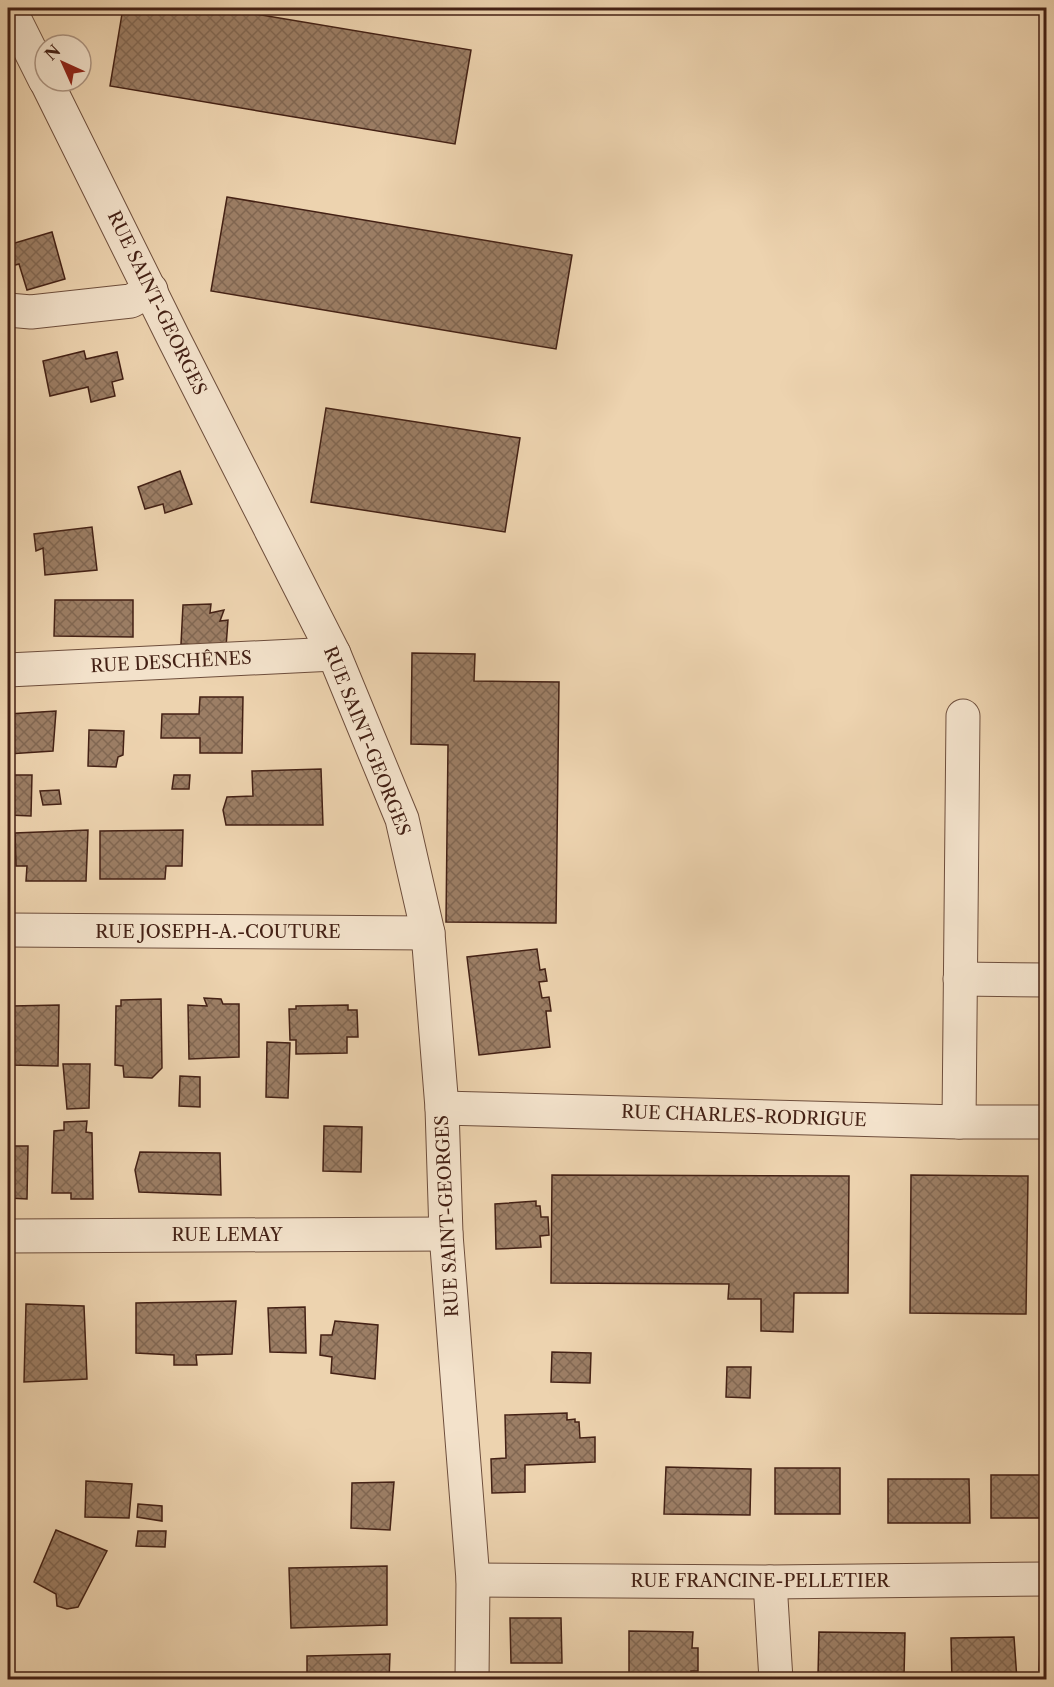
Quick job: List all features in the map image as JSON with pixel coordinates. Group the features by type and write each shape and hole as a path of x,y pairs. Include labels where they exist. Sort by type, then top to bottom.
{"street":[{"name":"RUE SAINT-GEORGES","path":"9,8 33,56"},
{"name":"RUE SAINT-GEORGES","path":"52,93 334,654 402,819 428,933 442,1108 446,1234 474,1580 472,1680"},
{"path":"8,310 32,312 131,301 151,290"},
{"name":"RUE DESCHÊNES","path":"8,670 334,654"},
{"path":"959,1122 963,716"},
{"name":"RUE JOSEPH-A.-COUTURE","path":"8,930 428,933"},
{"path":"960,979 1047,980"},
{"name":"RUE CHARLES-RODRIGUE","path":"442,1108 959,1122 1047,1122"},
{"name":"RUE LEMAY","path":"8,1236 446,1234"},
{"name":"RUE FRANCINE-PELLETIER","path":"474,1580 770,1582 1047,1579"},
{"path":"770,1582 776,1680"}],"building":[{"path":"123,8 220,8 471,50 455,144 110,86"},
{"path":"227,197 572,255 556,349 211,291"},
{"path":"52,232 65,279 27,290 19,264 8,267 8,245"},
{"path":"84,351 86,359 117,352 123,379 112,382 115,396 91,402 88,387 50,396 43,361"},
{"path":"326,408 520,438 505,532 311,502"},
{"path":"180,471 192,504 165,513 163,504 145,509 138,487"},
{"path":"92,527 97,570 45,575 43,548 36,551 34,534"},
{"path":"8,593 11,593 10,623 8,624"},
{"path":"55,600 133,600 133,637 54,636"},
{"path":"211,604 210,613 224,610 220,621 228,620 226,647 181,644 183,605"},
{"path":"412,653 475,654 474,681 559,682 556,923 446,922 448,745 411,744"},
{"path":"200,697 243,697 242,753 200,753 200,738 161,738 162,714 199,714"},
{"path":"56,711 53,751 8,754 8,714"},
{"path":"89,730 124,731 123,755 118,757 116,767 88,766"},
{"path":"321,769 323,825 226,825 223,810 227,797 253,796 252,771"},
{"path":"9,775 32,775 31,816 9,815"},
{"path":"174,775 190,775 189,789 172,789"},
{"path":"59,790 61,804 43,805 40,791"},
{"path":"88,830 86,881 26,881 27,866 16,866 15,833"},
{"path":"183,830 182,866 166,866 165,879 100,879 100,831"},
{"path":"537,949 540,970 545,969 547,981 539,982 542,998 549,997 551,1011 546,1011 550,1047 479,1055 467,957"},
{"path":"204,998 221,999 223,1004 239,1004 239,1057 189,1059 188,1005 207,1006"},
{"path":"161,999 162,1068 152,1078 124,1077 123,1066 115,1065 116,1006 121,1006 121,1000"},
{"path":"59,1005 58,1066 9,1065 12,1006"},
{"path":"348,1005 348,1010 357,1010 358,1037 347,1037 347,1053 296,1054 296,1040 290,1040 289,1009 296,1009 296,1006"},
{"path":"267,1042 290,1043 288,1098 266,1097"},
{"path":"63,1064 90,1064 89,1108 67,1109"},
{"path":"180,1076 200,1077 200,1107 179,1106"},
{"path":"87,1121 86,1132 92,1133 93,1199 71,1199 71,1193 52,1193 54,1131 64,1130 64,1122"},
{"path":"324,1126 362,1127 361,1172 323,1171"},
{"path":"8,1146 28,1146 27,1199 8,1198"},
{"path":"140,1152 220,1153 221,1195 139,1192 135,1170"},
{"path":"552,1175 849,1176 848,1293 794,1293 793,1332 761,1331 761,1299 728,1299 729,1284 551,1283"},
{"path":"911,1175 1028,1176 1026,1314 910,1313"},
{"path":"536,1201 536,1206 540,1206 541,1217 548,1217 549,1235 540,1236 541,1247 496,1249 495,1204"},
{"path":"236,1301 232,1354 196,1355 197,1365 174,1365 174,1355 136,1353 136,1303"},
{"path":"26,1304 84,1306 87,1379 24,1382"},
{"path":"305,1307 306,1353 270,1352 268,1308"},
{"path":"335,1321 378,1325 375,1379 331,1373 332,1357 320,1355 321,1335 332,1335"},
{"path":"552,1352 591,1353 590,1383 551,1382"},
{"path":"727,1367 751,1367 750,1398 726,1397"},
{"path":"567,1413 567,1420 575,1419 575,1422 579,1422 580,1438 595,1437 595,1462 525,1465 525,1492 492,1493 491,1459 506,1458 505,1415"},
{"path":"666,1467 751,1469 750,1515 664,1514"},
{"path":"775,1468 840,1468 840,1514 775,1514"},
{"path":"991,1475 1046,1475 1046,1518 991,1518"},
{"path":"888,1479 969,1479 970,1523 888,1523"},
{"path":"86,1481 132,1484 129,1518 85,1517"},
{"path":"394,1482 390,1530 351,1528 352,1483"},
{"path":"138,1504 162,1506 162,1521 137,1517"},
{"path":"56,1530 107,1551 78,1607 67,1609 57,1606 56,1594 34,1582"},
{"path":"138,1531 166,1531 165,1547 136,1546"},
{"path":"387,1566 387,1625 291,1628 289,1568"},
{"path":"510,1618 561,1618 562,1663 511,1663"},
{"path":"1041,1627 1046,1627 1046,1671 1039,1670"},
{"path":"629,1631 693,1632 692,1648 698,1648 698,1671 691,1671 691,1677 684,1677 684,1680 645,1680 646,1677 629,1676"},
{"path":"819,1632 905,1633 904,1677 818,1676"},
{"path":"1014,1637 1017,1680 952,1680 951,1638"},
{"path":"390,1654 389,1680 307,1680 307,1656"},
{"path":"8,1674 85,1678 85,1680 8,1680"}]}
